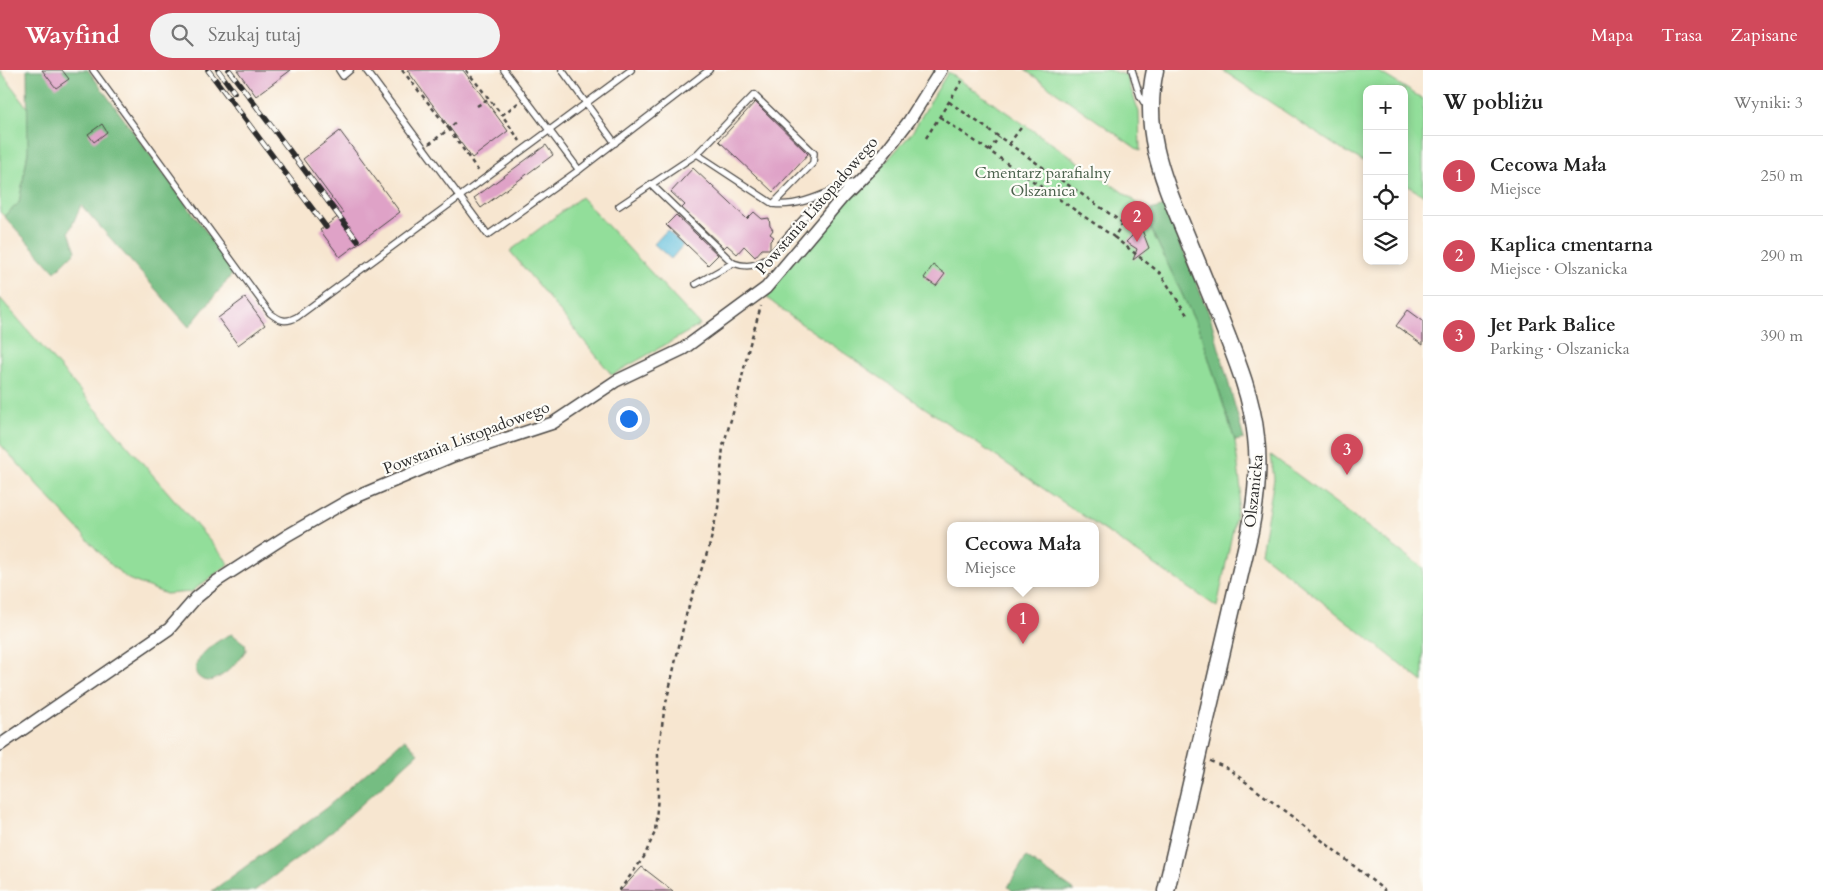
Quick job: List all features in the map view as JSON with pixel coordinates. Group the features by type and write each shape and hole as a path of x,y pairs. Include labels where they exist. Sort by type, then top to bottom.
{"street":[{"name":"Powstania Listopadowego","path":"0,745 169,629 196,598 217,581 288,535 349,500 453,456 553,423 616,381 683,349 766,288 859,180 879,160 909,120 941,70"},
{"name":"Olszanicka","path":"1155,70 1150,111 1153,144 1166,186 1242,378 1252,413 1258,450 1257,481 1251,521 1166,891"}],"lane":[{"path":"93,70 270,313 283,322 297,317 631,70"},
{"path":"338,70 343,76 350,70"},
{"path":"366,70 488,235 579,170 709,70"},
{"path":"504,70 579,170"},
{"path":"562,70 615,143"},
{"path":"1132,70 1140,96 1150,111"},
{"path":"619,206 697,154 754,95 814,153 813,163 773,204"},
{"path":"697,154 773,204 792,204 859,180"},
{"path":"651,184 733,263 742,266 761,263 769,257 826,192"},
{"path":"696,284 733,263"}],"path":[{"path":"402,70 449,130 484,180"},
{"path":"466,70 526,148"},
{"path":"926,138 962,81"},
{"path":"502,115 525,98"},
{"path":"477,106 488,99"},
{"path":"949,102 1123,223"},
{"path":"940,117 1114,237 1160,273 1187,315"},
{"path":"423,148 449,130 456,122"},
{"path":"1009,144 1023,125"},
{"path":"989,150 998,137"},
{"path":"1114,237 1137,203"},
{"path":"619,891 644,857 655,832 658,796 658,753 664,712 686,615 710,544 718,508 723,446 766,288"},
{"path":"1198,755 1227,768 1294,818 1385,891"}],"green space":[{"path":"0,70 34,117 19,204 4,216 0,212"},
{"path":"27,70 88,70 235,271 189,327 81,205 69,232 76,251 55,272 4,216 19,203 28,152"},
{"path":"1025,70 1108,70 1126,75 1139,112 1140,151"},
{"path":"1222,70 1376,70 1400,85 1363,85 1363,161 1342,150"},
{"name":"Cmentarz parafialny Olszanica","path":"948,72 1134,200 1143,212 1201,334 1235,441 1241,490 1217,607 1099,527 1099,522 1092,522 790,316 767,298 780,277 848,196 881,167 911,134"},
{"path":"1408,90 1423,99 1423,195 1408,186"},
{"path":"581,197 700,325 612,375 510,251"},
{"path":"1165,206 1210,316 1244,439 1235,441 1201,334 1143,212"},
{"path":"0,298 229,564 191,592 166,594 128,579 109,563 0,444"},
{"path":"1271,455 1423,568 1423,682 1261,553 1274,479"},
{"path":"232,634 245,644 246,650 243,655 226,673 219,677 206,681 199,678 196,673 196,666 202,654 214,644"},
{"path":"405,739 418,753 321,841 254,891 212,891 326,808"},
{"path":"1026,857 1075,891 1013,891 1008,887"}],"water":[{"path":"667,230 683,245 671,259 654,244"}],"building":[{"path":"42,70 62,70 69,79 56,88"},
{"path":"237,70 291,70 256,96"},
{"path":"407,70 463,70 508,131 472,158"},
{"path":"755,102 808,154 773,192 719,141"},
{"path":"102,124 107,132 94,142 88,134"},
{"path":"340,131 400,212 340,257 320,230 343,213 303,159"},
{"path":"546,145 553,155 481,208 474,198"},
{"path":"693,168 747,219 754,212 762,219 769,218 770,226 773,230 770,234 774,237 770,241 770,249 762,249 755,257 744,246 737,254 727,245 724,248 682,208 685,205 671,192"},
{"path":"676,215 718,255 708,265 666,225"},
{"path":"1142,230 1149,248 1133,260 1137,249 1126,242 1136,232"},
{"path":"933,265 945,274 936,286 924,278"},
{"path":"245,298 265,325 238,345 218,318"},
{"path":"1408,310 1423,321 1423,345 1396,326"},
{"path":"642,867 673,891 620,891"}],"railway":[{"path":"208,70 326,227"},
{"path":"218,70 234,92"},
{"path":"229,70 357,240"}],"place":[{"name":"Kaplica cmentarna","path":"1137,242"},
{"name":"Jet Park Balice","path":"1347,475"},
{"name":"Cecowa Mała","path":"1023,644"}]}
